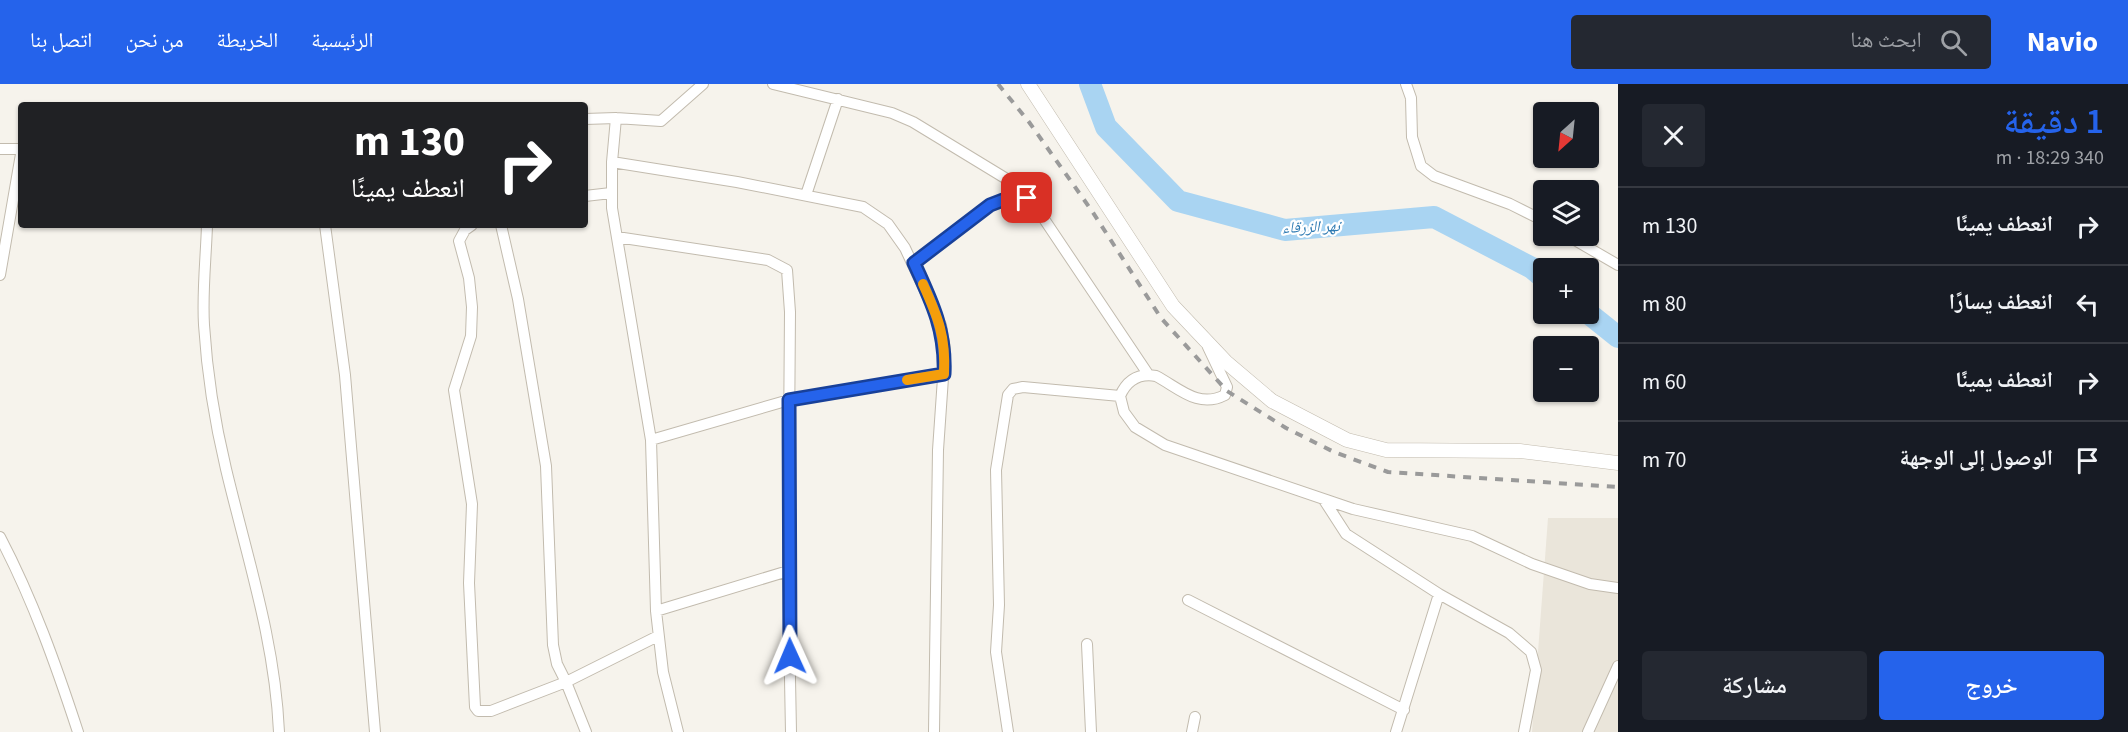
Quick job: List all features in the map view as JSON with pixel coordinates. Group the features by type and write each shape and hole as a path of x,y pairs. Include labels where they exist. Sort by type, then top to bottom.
{"street":[{"path":"588,120 616,118 661,121 703,84"},
{"path":"773,84 892,113 912,122 1005,178 1027,198 1148,374"},
{"path":"1028,84 1181,317 1205,342 1272,401 1323,428 1359,443 1401,452 1520,451 1618,463"},
{"path":"1406,84 1411,98 1412,138 1421,166 1434,176 1510,204 1533,216"},
{"path":"806,195 838,99"},
{"path":"616,118 611,193 651,440 658,636 663,672 678,732"},
{"path":"0,149 18,149"},
{"path":"612,162 863,207 881,217 914,263 941,326 945,349 938,450 934,732"},
{"path":"0,274 18,171"},
{"path":"588,196 611,193"},
{"path":"914,263 990,205 1003,200 1027,198"},
{"path":"207,228 204,324 209,369 226,470 258,585 274,684 279,732"},
{"path":"325,228 345,375 375,732"},
{"path":"468,228 459,241 471,291 472,327 454,390 472,504 469,583 475,707 478,711 491,711 566,682 658,636"},
{"path":"502,228 518,299 542,432 549,491 553,645 557,663 586,732"},
{"path":"617,237 768,260 787,270 790,312 788,571 791,732"},
{"path":"1585,246 1618,265"},
{"path":"1120,396 1132,379 1148,374 1200,400 1208,401 1225,395 1227,387 1205,342"},
{"path":"651,440 789,400 944,374"},
{"path":"1008,732 996,652 999,605 996,464 1008,395 1013,389 1023,387 1120,396"},
{"path":"1120,396 1129,420 1144,434 1165,445 1324,500 1368,513 1461,533 1532,564 1590,584 1618,588"},
{"path":"1324,500 1346,534 1439,594 1509,633 1531,652 1536,670 1524,732"},
{"path":"0,537 23,582 51,652 78,732"},
{"path":"656,611 788,571"},
{"path":"1396,732 1439,594"},
{"path":"1188,600 1404,710"},
{"path":"1087,644 1091,732"},
{"path":"1588,732 1618,666"},
{"path":"1192,732 1195,717"}],"shaded area":[{"path":"1548,518 1618,518 1618,732 1532,732"}],"waterway":[{"name":"نهر الزرقاء","path":"1090,84 1106,127 1178,201 1285,230 1434,217 1533,269"},
{"name":"نهر الزرقاء","path":"1599,322 1618,337"}],"railway":[{"path":"998,84 1029,122 1092,211 1161,318 1227,391 1286,428 1334,452 1388,472 1618,487"}],"slow traffic":[{"path":"907,380 944,374 944,338 923,284"}],"route":[{"path":"790,656 789,400 944,374 945,349 941,326 914,263 990,205 1003,200 1027,198"}]}
